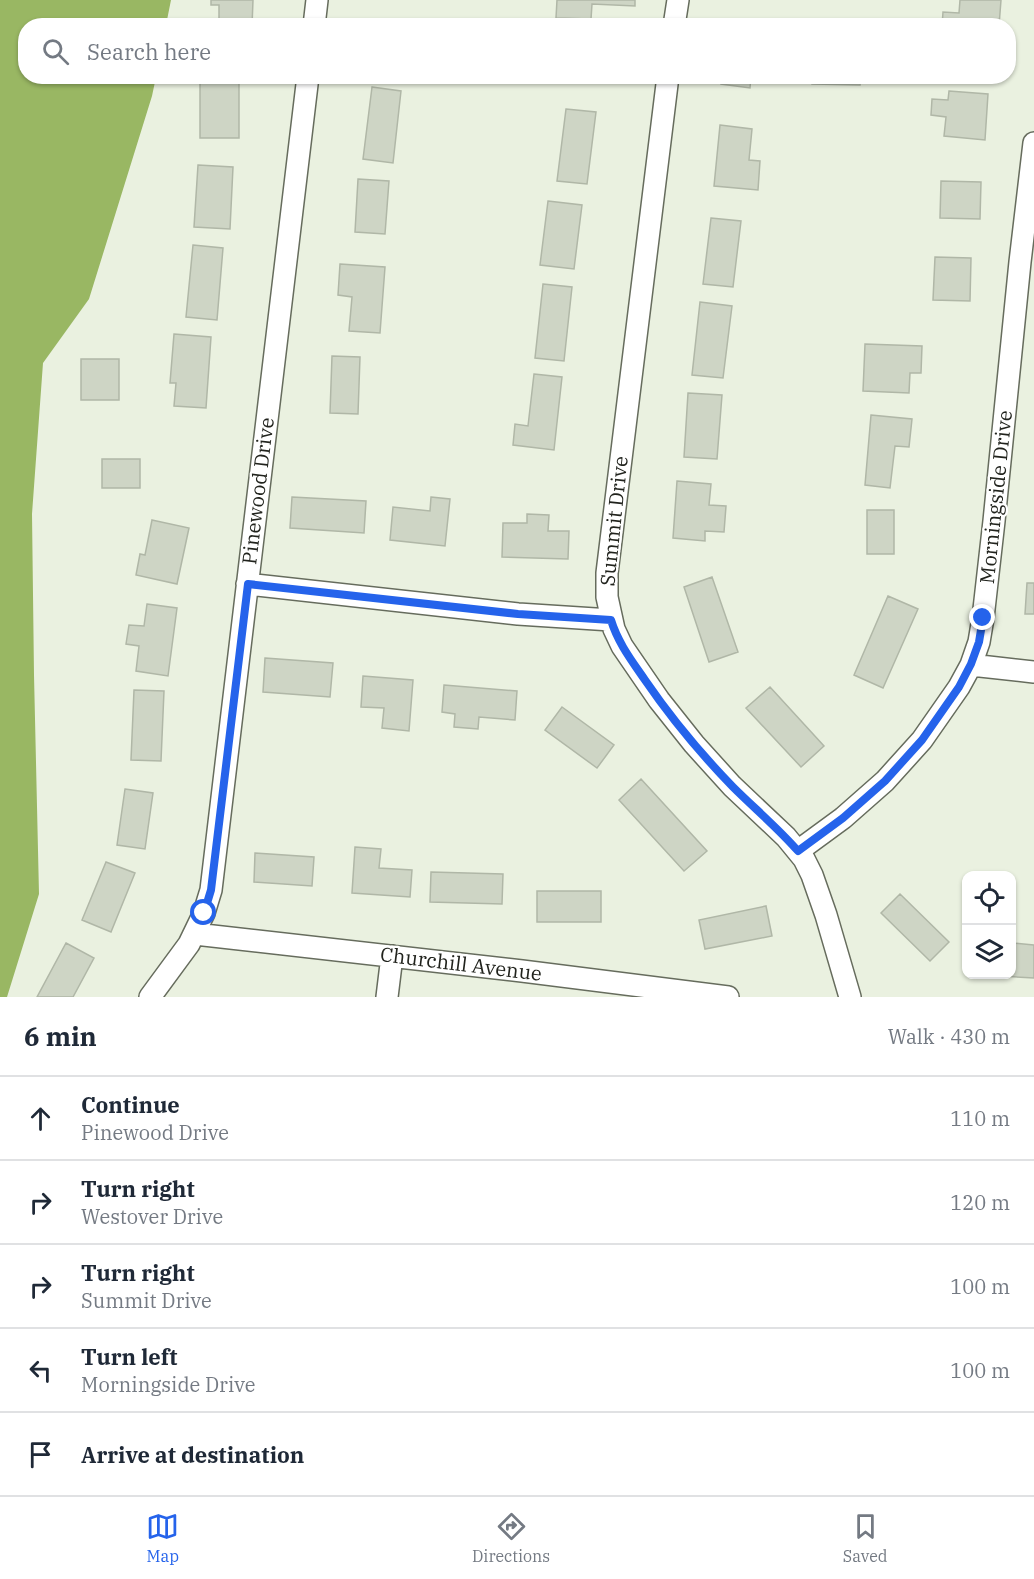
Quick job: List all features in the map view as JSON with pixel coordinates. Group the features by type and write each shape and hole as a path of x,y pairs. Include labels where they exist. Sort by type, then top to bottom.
{"street":[{"path":"315,18 317,0"},
{"path":"675,18 678,0"},
{"name":"Pinewood Drive","path":"150,997 195,934 211,890 307,84"},
{"name":"Summit Drive","path":"667,84 606,573 606,597 611,620 622,646 659,700 732,786 798,851 812,875 850,997"},
{"name":"Morningside Drive","path":"798,851 843,818 885,781 922,740 959,687 979,642 1027,263 1034,143"},
{"path":"248,584 518,614 611,620"},
{"path":"971,664 1034,672"},
{"name":"Churchill Avenue","path":"195,934 522,970 728,997"},
{"path":"387,997 392,956"}],"green space":[{"path":"0,0 171,0 167,18 18,18 18,84 155,84 89,299 43,363 32,514 39,894 7,997 0,997"}],"building":[{"path":"211,0 253,0 252,18 219,18 219,5 211,5"},
{"path":"557,0 635,0 635,6 592,4 591,18 556,18"},
{"path":"960,0 1001,0 1000,18 943,18 943,12 959,13"},
{"path":"200,84 239,84 239,138 200,138"},
{"path":"721,84 750,84 750,88"},
{"path":"812,84 860,84 860,85"},
{"path":"372,87 401,91 393,163 363,159"},
{"path":"949,91 988,94 985,140 944,136 946,117 931,115 932,99 948,100"},
{"path":"566,109 596,112 587,184 557,181"},
{"path":"720,125 752,129 749,160 760,161 758,190 714,186"},
{"path":"198,165 233,167 230,229 194,227"},
{"path":"358,179 389,181 385,234 355,232"},
{"path":"941,181 981,182 980,219 940,218"},
{"path":"548,201 582,205 574,269 540,265"},
{"path":"711,218 741,221 733,287 703,284"},
{"path":"193,245 223,248 217,320 186,317"},
{"path":"935,257 971,258 970,301 933,300"},
{"path":"340,264 385,267 380,333 349,331 352,297 338,295"},
{"path":"543,284 572,287 564,361 535,358"},
{"path":"700,302 732,306 723,378 692,375"},
{"path":"174,334 211,337 206,408 174,406 176,383 170,383"},
{"path":"865,344 922,346 921,373 910,373 909,393 863,391"},
{"path":"332,356 360,357 358,414 330,413"},
{"path":"81,359 119,359 119,400 81,400"},
{"path":"534,374 562,377 554,450 513,445 515,424 528,426"},
{"path":"688,393 722,395 717,459 684,457"},
{"path":"871,415 912,419 909,447 895,446 890,488 865,485"},
{"path":"102,459 140,459 140,488 102,488"},
{"path":"677,481 711,484 709,505 726,506 724,532 705,531 705,541 673,538"},
{"path":"292,497 366,501 364,533 290,528"},
{"path":"431,497 450,499 445,546 390,540 393,507 430,511"},
{"path":"867,510 894,510 894,554 867,554"},
{"path":"527,514 549,515 548,531 569,531 568,559 502,557 503,523 527,523"},
{"path":"152,520 189,528 177,584 136,575 140,554 145,555"},
{"path":"712,577 738,652 709,662 684,587"},
{"path":"1027,583 1034,583 1034,614 1025,614"},
{"path":"888,596 918,609 883,688 854,675"},
{"path":"147,604 177,608 168,676 136,671 139,646 126,644 129,625 144,626"},
{"path":"265,658 333,663 330,697 263,692"},
{"path":"363,676 413,680 409,731 382,728 384,708 361,707"},
{"path":"444,685 517,691 515,720 479,717 478,729 454,727 455,714 442,712"},
{"path":"770,687 824,746 801,767 746,708"},
{"path":"134,690 164,691 161,761 131,760"},
{"path":"562,707 614,745 597,768 545,730"},
{"path":"641,779 707,851 684,871 619,800"},
{"path":"125,789 153,793 145,849 117,845"},
{"path":"355,847 381,849 379,868 412,870 410,897 352,893"},
{"path":"255,853 314,857 312,886 254,882"},
{"path":"106,862 135,873 111,932 82,920"},
{"path":"431,872 503,874 502,904 430,902"},
{"path":"537,891 601,891 601,922 537,922"},
{"path":"900,894 949,942 930,961 881,913"},
{"path":"766,906 772,936 705,949 699,920"},
{"path":"66,943 94,958 73,997 37,997"},
{"path":"1016,943 1034,945 1034,978 1016,977"}],"route":[{"path":"204,913 211,890 248,584 518,614 611,620 622,646 659,700 694,744 732,786 798,851 843,818 885,781 922,740 959,687 971,664 979,642 983,618"}]}
